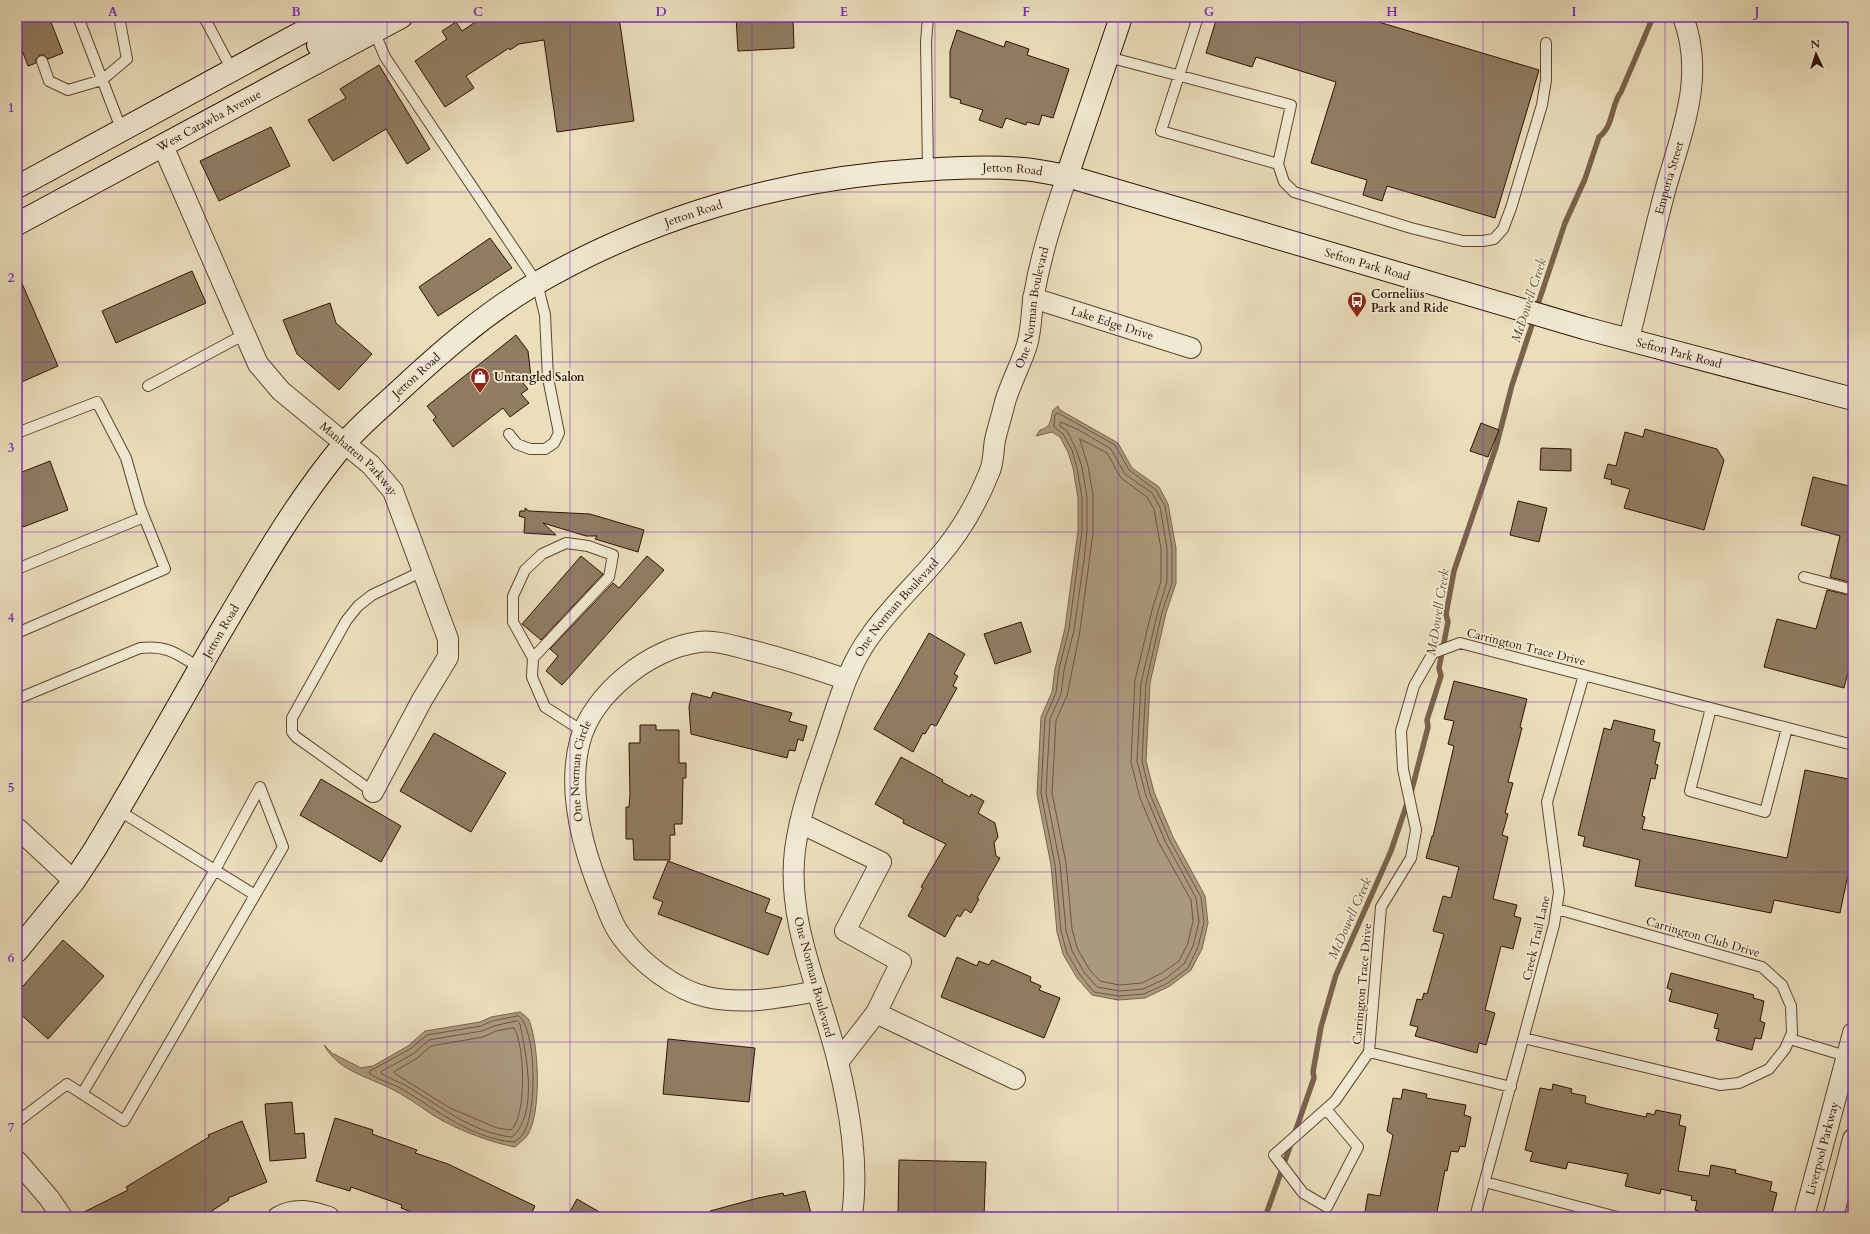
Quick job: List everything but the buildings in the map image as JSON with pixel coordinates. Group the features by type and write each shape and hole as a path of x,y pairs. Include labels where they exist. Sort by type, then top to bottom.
{"street":[{"path":"17,187 330,17"},
{"path":"370,24 401,17"},
{"name":"One Norman Boulevard","path":"852,1217 855,1167 854,1147 838,1062 817,991 796,905 793,875 804,803 845,679 859,652 873,632 946,549 977,498 990,472 995,441 1006,402 1027,345 1032,323 1033,298 1050,228 1121,17"},
{"name":"Emporia Street","path":"1629,339 1665,191 1685,123 1693,81 1693,61 1690,35 1683,17"},
{"name":"West Catawba Avenue","path":"17,224 241,103 273,71 370,24"},
{"name":"Manhatten Parkway","path":"162,146 258,364 281,391 345,442 371,465 393,491 448,639 448,657 422,700 373,792"},
{"name":"Jetton Road","path":"17,950 74,881 118,810 261,563 290,518 345,442 444,349 488,316 537,283 628,238 657,226 776,189 824,179 872,173 928,169 995,167 1026,169 1067,176"},
{"name":"Sefton Park Road","path":"1067,176 1289,243 1629,339 1852,396"},
{"name":"Lake Edge Drive","path":"1033,298 1191,348"},
{"name":"One Norman Circle","path":"817,991 747,1001 706,996 675,984 656,972 620,936 596,882 580,822 576,796 576,767 580,741 588,722 604,699 629,673 650,658 675,647 701,641 726,644 783,658 845,679"},
{"path":"800,823 881,862 845,931 901,962 876,1013 838,1062"},
{"path":"17,828 74,881"},
{"path":"876,1013 1015,1079"},
{"name":"Liverpool Parkway","path":"1804,1217 1850,1057 1853,1033"},
{"path":"1833,1217 1853,1139"},
{"path":"17,1161 62,1217"},
{"path":"278,1217 286,1213 308,1210 330,1217"}],"lane":[{"path":"78,17 122,131"},
{"path":"42,61 49,81 68,90 102,80 127,59 119,17"},
{"path":"204,17 232,70"},
{"path":"928,17 926,47 928,169"},
{"path":"1198,17 1161,131 1278,164"},
{"path":"370,24 385,57 537,283 545,315 548,378 559,433 554,444 545,449 530,450 517,444 509,434"},
{"path":"1108,57 1291,105 1278,164 1284,182 1294,192 1411,228 1463,241 1483,241 1494,239 1503,229 1511,208 1542,105 1546,80 1546,43"},
{"path":"148,386 245,334"},
{"path":"17,433 96,402 126,458 144,516 165,569 17,633"},
{"path":"17,569 144,516"},
{"path":"533,658 609,577 613,555 588,546 566,543 542,554 525,570 513,596 513,622 533,658 532,677 545,707 584,732"},
{"path":"373,792 296,737 292,732 291,724 296,711 339,635 358,606 372,595 423,571"},
{"path":"1804,577 1853,590"},
{"name":"Carrington Trace Drive","path":"1326,1109 1358,1147 1327,1207 1303,1193 1274,1156 1326,1109 1335,1101 1369,1052 1381,907 1411,858 1416,830 1403,769 1401,730 1414,686 1433,653 1460,643 1853,745"},
{"path":"17,699 140,648 157,647 175,652 200,668"},
{"name":"Creek Trail Lane","path":"1476,1217 1554,925 1559,892 1547,802 1584,675"},
{"path":"1711,708 1690,791 1765,812 1787,728"},
{"path":"17,1122 67,1084 82,1094 124,1121 283,847 260,787 215,870 82,1094"},
{"path":"118,810 255,895"},
{"name":"Carrington Club Drive","path":"1524,1038 1720,1085 1739,1083 1769,1068 1784,1049 1792,1034 1791,1006 1782,985 1762,967 1557,909"},
{"path":"1790,1039 1850,1057"},
{"path":"1369,1052 1511,1087"},
{"path":"1485,1182 1617,1217"}],"water":[{"path":"1058,406 1060,410 1118,443 1132,468 1159,487 1168,504 1176,548 1176,583 1166,613 1150,683 1146,761 1154,792 1173,837 1205,896 1208,923 1202,949 1191,970 1170,986 1145,998 1118,1000 1092,995 1077,978 1063,954 1057,932 1051,865 1037,794 1041,717 1052,692 1055,669 1065,628 1078,531 1078,498 1073,468 1068,452 1060,437 1052,432 1036,436 1040,430 1049,425 1053,410"},
{"path":"520,1012 529,1020 535,1045 537,1061 537,1096 532,1126 527,1136 515,1147 478,1137 443,1121 389,1087 357,1074 347,1068 330,1054 324,1045 332,1053 361,1068 373,1066 408,1046 425,1031 480,1022 491,1017"}],"waterway":[{"name":"McDowell Creek","path":"1536,310 1565,223 1585,179 1599,137 1604,132 1610,121 1615,103 1653,17"},
{"name":"McDowell Creek","path":"1267,1217 1267,1212 1314,1078 1313,1072 1321,1027 1336,975 1391,851 1412,789 1428,727 1427,720 1441,676 1439,668 1448,622 1446,614 1454,571 1496,447 1512,385 1534,319"}],"place":[{"name":"Cornelius Park and Ride","path":"1357,318"},
{"name":"Untangled Salon","path":"480,394"}]}
